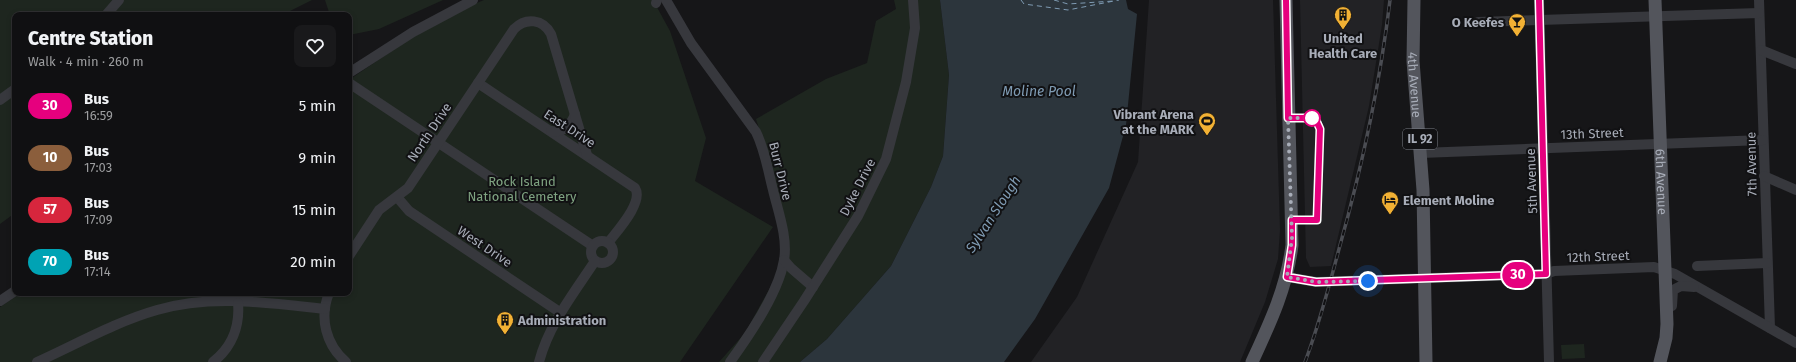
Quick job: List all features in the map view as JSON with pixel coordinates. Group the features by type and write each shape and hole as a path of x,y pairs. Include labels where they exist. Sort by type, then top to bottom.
{"main road":[{"path":"1252,362 1279,302 1287,277 1292,238 1286,0"},
{"name":"4th Avenue","path":"1414,0 1413,61 1421,153 1426,362"},
{"name":"6th Avenue","path":"1656,0 1667,324 1662,356"}],"street":[{"path":"109,12 119,0"},
{"path":"352,71 419,29 473,0"},
{"name":"Dyke Drive","path":"763,362 858,216 886,159 903,95 915,28 912,0"},
{"name":"5th Avenue","path":"1539,0 1549,362"},
{"name":"7th Avenue","path":"1759,0 1770,328"},
{"name":"Burr Drive","path":"660,1 750,122 758,137 781,224 784,260 780,276 766,307 746,340 730,362"},
{"path":"1478,22 1759,13"},
{"name":"North Drive","path":"352,251 379,210 408,188 437,142 514,29 519,24 529,21 545,26 551,34 575,114"},
{"path":"1761,50 1796,64"},
{"name":"East Drive","path":"478,83 635,188 636,201 634,206 608,243"},
{"path":"352,85 593,246"},
{"path":"0,100 12,92"},
{"path":"550,131 558,132 566,128 571,124 575,114"},
{"path":"575,114 587,155"},
{"name":"13th Street","path":"1421,153 1660,142 1763,140"},
{"path":"1764,176 1796,190"},
{"name":"West Drive","path":"397,197 409,211 562,313"},
{"path":"602,241 608,243 613,252 611,259 606,263 595,261 592,256 593,246 602,241"},
{"path":"784,260 813,287"},
{"path":"539,362 547,338 595,261"},
{"path":"1697,266 1767,263"},
{"name":"12th Street","path":"1287,277 1316,282 1546,274 1554,271 1654,267 1665,269 1796,343"},
{"path":"1662,356 1672,322 1673,290 1681,286 1700,288"},
{"path":"0,301 12,293"},
{"path":"328,296 325,309 328,335 335,350 346,362"},
{"path":"37,362 91,335 157,310 187,304 264,302 325,309"},
{"path":"213,362 224,351 236,330 238,322 238,303"}],"shaded area":[{"path":"1149,0 1273,0 1280,230 1278,259 1265,302 1240,362 1031,362 1077,297 1138,162"},
{"path":"1300,0 1384,0 1382,25 1369,106 1331,266 1310,267 1306,258"}],"green space":[{"path":"0,0 312,0 288,12 12,12 12,215 0,224"},
{"path":"325,0 443,0 379,29 352,34 352,12 329,12"},
{"name":"Rock Island National Cemetery","path":"484,0 653,0 670,31 706,138 695,181 773,227 680,362 0,362 0,307 16,296 352,296 352,78 432,26"},
{"path":"894,0 940,0 949,75 943,156 931,187 891,266 827,339 800,362 719,362 745,333 787,257 769,160 756,119 826,79 867,63 876,21 896,9"},
{"path":"1584,344 1585,358 1562,359 1561,345"}],"water":[{"name":"Moline Pool","path":"940,0 1126,0 1128,9 1137,14 1126,125 1109,188 1035,319 1004,362 800,362 827,339 891,266 931,187 943,156 949,75"}],"ferry route":[{"path":"1021,0 1024,4 1068,10 1119,0"},
{"path":"1054,0 1068,4 1114,1"}],"railway":[{"path":"1305,362 1328,292 1363,156 1376,94 1390,0"}],"bus line":[{"name":"30","path":"1286,0 1288,118 1315,118 1320,129 1317,220 1292,220 1292,245 1287,277 1316,282 1546,274 1539,0"}],"place":[{"name":"United Health Care","path":"1343,30"},
{"name":"O Keefes","path":"1517,37"},
{"name":"Vibrant Arena at the MARK","path":"1207,136"},
{"name":"Element Moline","path":"1390,215"},
{"name":"Administration","path":"505,335"}],"route":[{"path":"1312,118 1288,118 1292,245 1287,277 1316,282 1368,281"}],"water label":[{"name":"Sylvan Slough","path":"993,214"}]}
